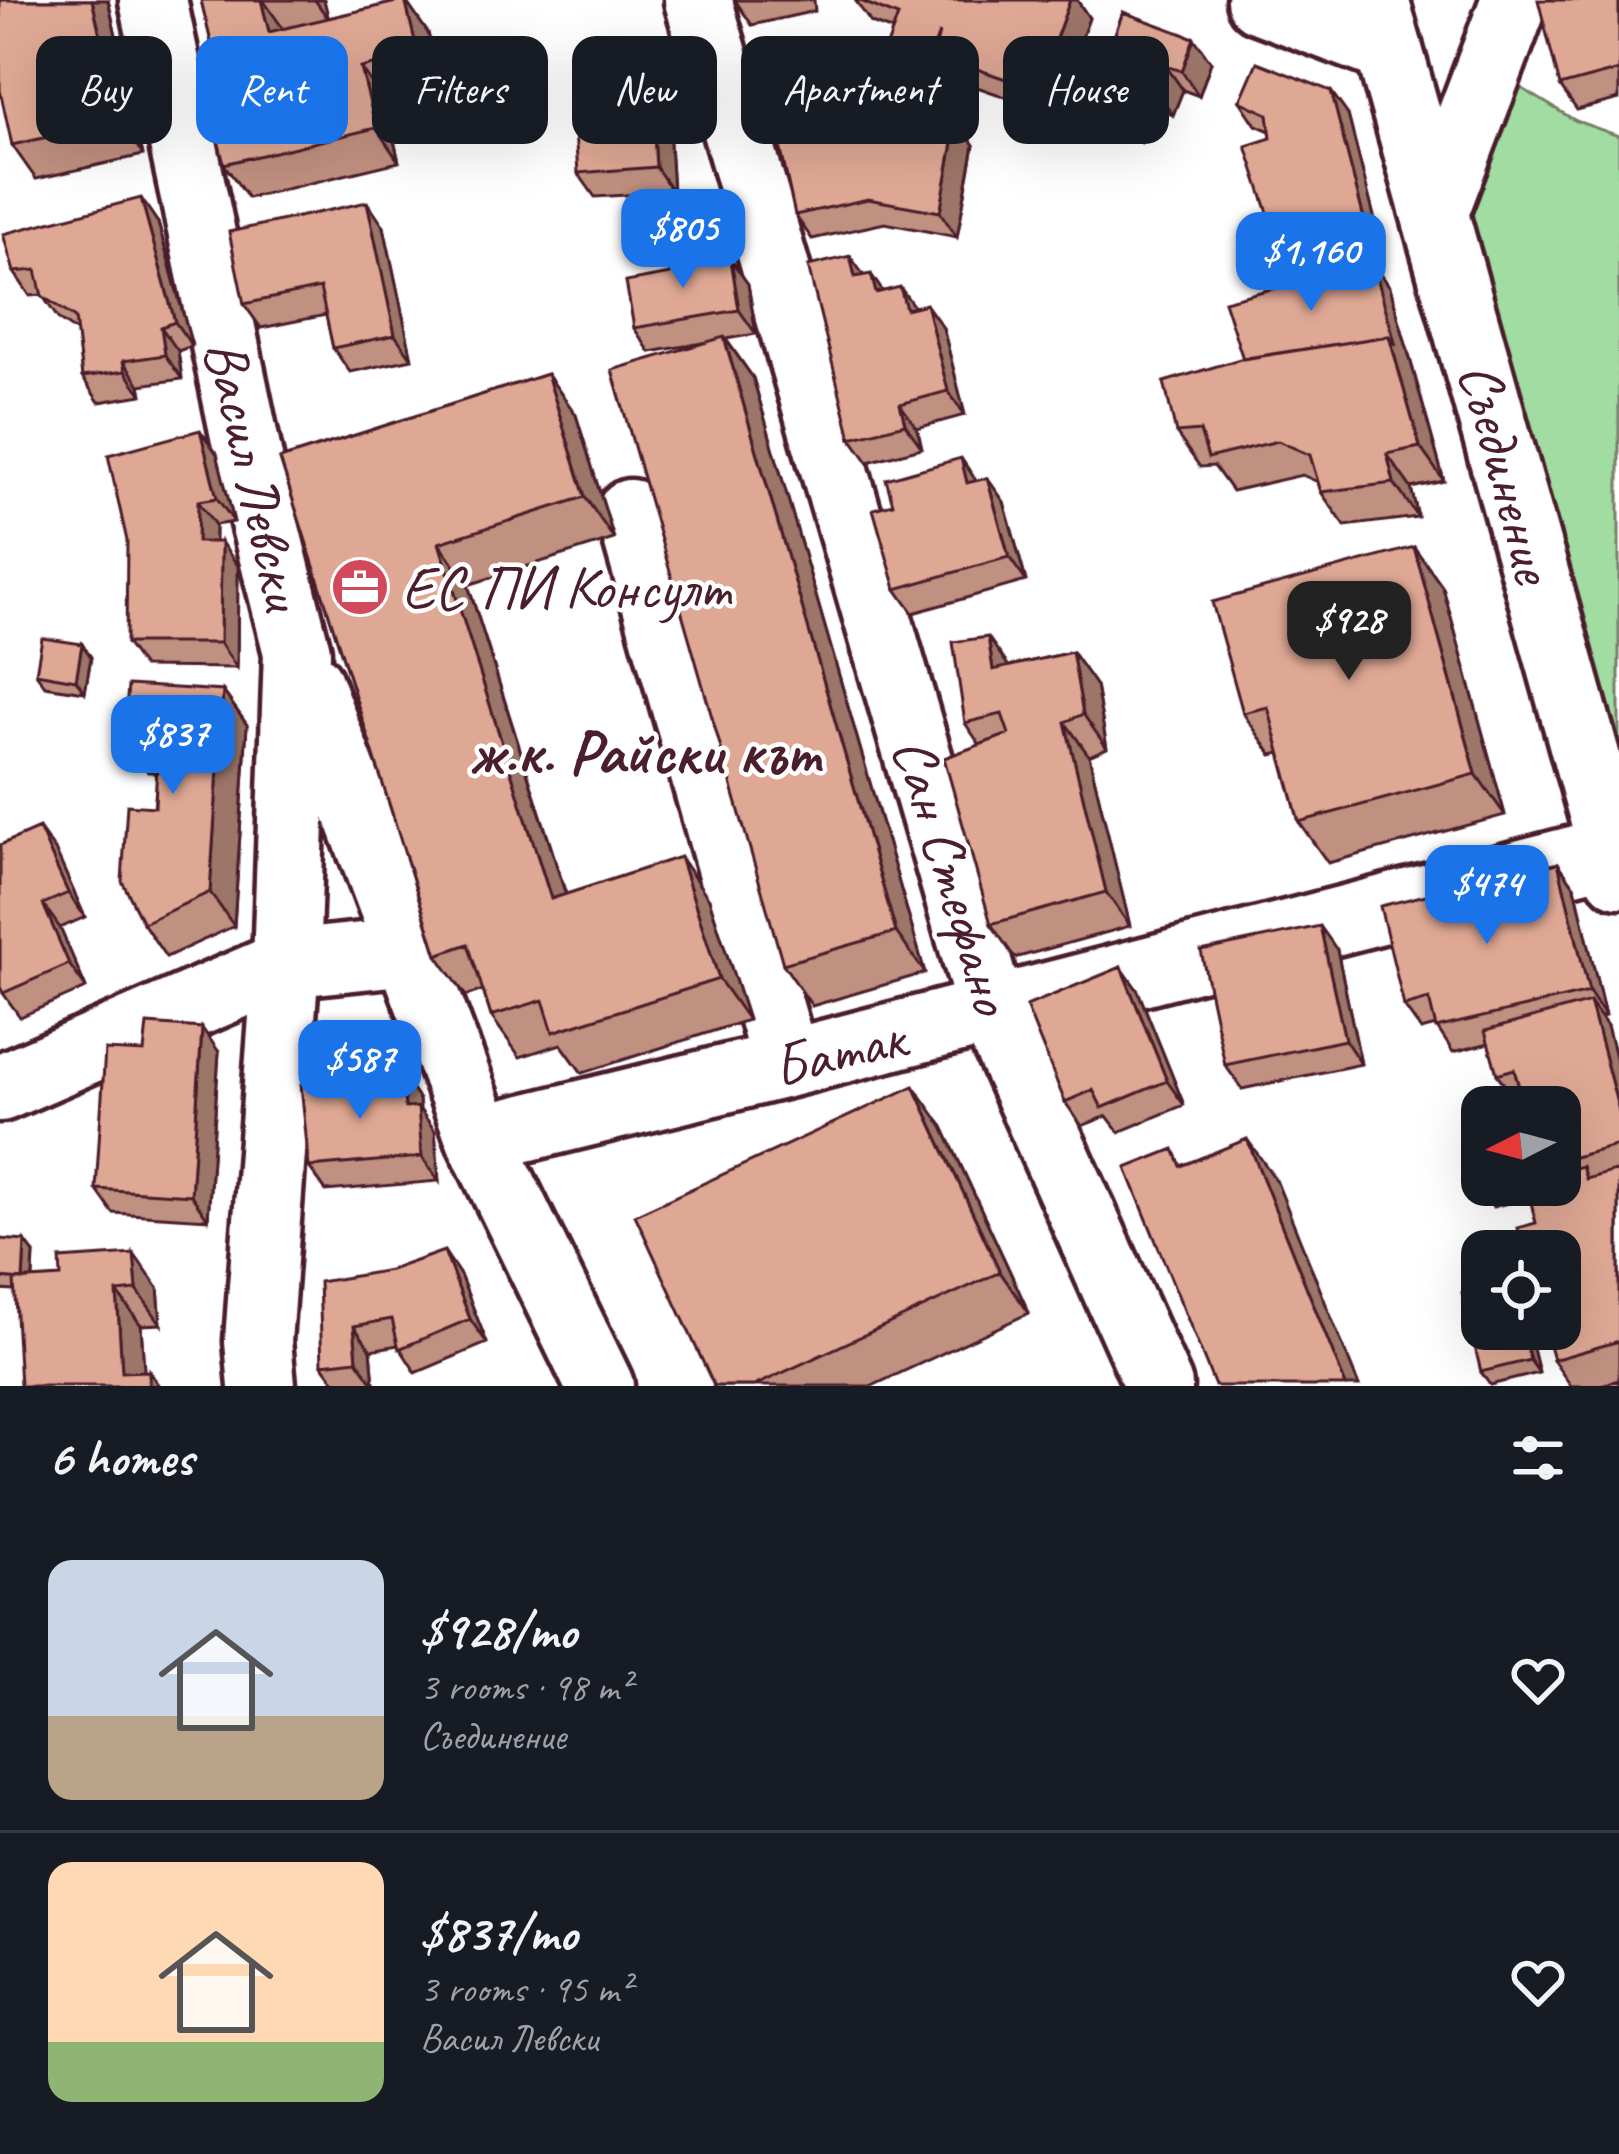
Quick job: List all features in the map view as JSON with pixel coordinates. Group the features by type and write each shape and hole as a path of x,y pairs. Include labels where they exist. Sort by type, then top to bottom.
{"street":[{"name":"Васил Левски","path":"153,0 253,478 297,652 286,964 259,1341 262,1386"},
{"name":"Сан Стефано","path":"698,0 992,1012 1159,1386"},
{"path":"1260,0 1382,24"},
{"path":"1436,209 1515,0"},
{"name":"Съединение","path":"1382,24 1613,831"},
{"path":"630,513 787,1064"},
{"path":"297,652 480,1139 600,1386"},
{"name":"Батак","path":"480,1139 992,1012 1613,831"},
{"path":"0,1088 286,964 410,951"}],"green space":[{"path":"1490,69 1576,121 1619,136 1619,787 1436,209"}],"building":[{"path":"0,0 92,0 100,36 36,36 36,140 12,145 0,90"},
{"path":"201,0 261,0 269,32 405,0 414,36 372,36 372,65 361,68 372,129 348,135 348,36 210,36"},
{"path":"858,0 1070,0 1057,36 1003,36 1003,78 979,70 979,36 891,36 898,16"},
{"path":"1538,0 1619,0 1619,70 1560,86"},
{"path":"1123,12 1194,38 1182,71 1169,67 1169,36 1114,36"},
{"path":"1257,62 1331,91 1364,219 1327,228 1291,260 1268,213 1246,146 1271,138 1268,114 1240,101"},
{"path":"219,144 308,144 224,164"},
{"path":"576,144 655,144 656,167 578,173"},
{"path":"780,144 953,144 940,212 868,199 795,215"},
{"path":"141,198 175,322 161,327 165,355 123,361 125,371 82,377 75,318 42,296 36,270 14,272 3,234"},
{"path":"367,202 395,335 333,348 320,288 244,304 229,232"},
{"path":"697,246 700,265 731,260 739,310 634,328 626,282 670,274 666,252"},
{"path":"850,256 855,277 871,274 876,293 900,287 906,309 926,304 948,391 900,404 905,424 851,438 808,266"},
{"path":"1373,263 1396,346 1389,336 1243,359 1224,301"},
{"path":"1389,336 1420,447 1387,454 1394,483 1321,492 1310,455 1278,441 1208,458 1200,431 1176,433 1164,382 1240,359"},
{"path":"724,337 896,932 783,964 612,370"},
{"path":"547,374 585,497 439,543 551,899 680,857 719,979 553,1032 543,1000 491,1016 468,944 437,955 280,459"},
{"path":"200,430 217,498 198,501 197,542 221,542 220,643 126,643 127,541 108,455"},
{"path":"961,458 967,483 987,478 1009,557 896,589 873,509 893,504 886,479"},
{"path":"1414,547 1476,774 1299,822 1268,707 1243,713 1212,602"},
{"path":"988,637 993,670 1072,652 1083,714 1065,722 1106,892 991,924 944,758 1009,734 1002,714 965,723 953,642"},
{"path":"42,638 82,644 76,680 36,673"},
{"path":"128,685 223,691 210,892 143,923 122,881 127,805 155,807 157,762 146,761 147,740 124,738"},
{"path":"39,828 68,893 43,904 69,964 3,993 0,845"},
{"path":"1558,863 1589,992 1436,1028 1429,999 1404,1006 1380,906"},
{"path":"1320,926 1345,1040 1225,1065 1201,951"},
{"path":"1121,967 1167,1081 1102,1108 1093,1090 1065,1102 1026,1006"},
{"path":"1590,1002 1619,1111 1619,1145 1581,1155 1581,1086 1519,1086 1514,1069 1497,1074 1485,1031"},
{"path":"147,1024 202,1028 191,1195 96,1189 105,1050 144,1052"},
{"path":"402,1075 405,1108 418,1107 422,1157 309,1167 301,1084"},
{"path":"914,1086 1000,1272 754,1386 714,1386 635,1215"},
{"path":"1247,1139 1346,1386 1215,1386 1126,1168 1174,1149 1181,1166"},
{"path":"1581,1166 1586,1179 1619,1170 1619,1341 1553,1360 1550,1350 1581,1350 1581,1230 1517,1228 1536,1223 1532,1206 1581,1206"},
{"path":"0,1239 25,1241 23,1280 0,1278"},
{"path":"444,1251 470,1319 399,1349 392,1319 354,1326 357,1360 322,1364 319,1282 390,1270"},
{"path":"134,1254 137,1290 117,1292 122,1372 149,1371 149,1386 20,1386 14,1280 61,1277 60,1259"},
{"path":"1476,1350 1527,1350 1530,1360 1481,1372"}],"place":[{"name":"ЕС ПИ Консулт","path":"360,587"}],"district":[{"name":"ж.к. Райски кът","path":"644,751"}]}
